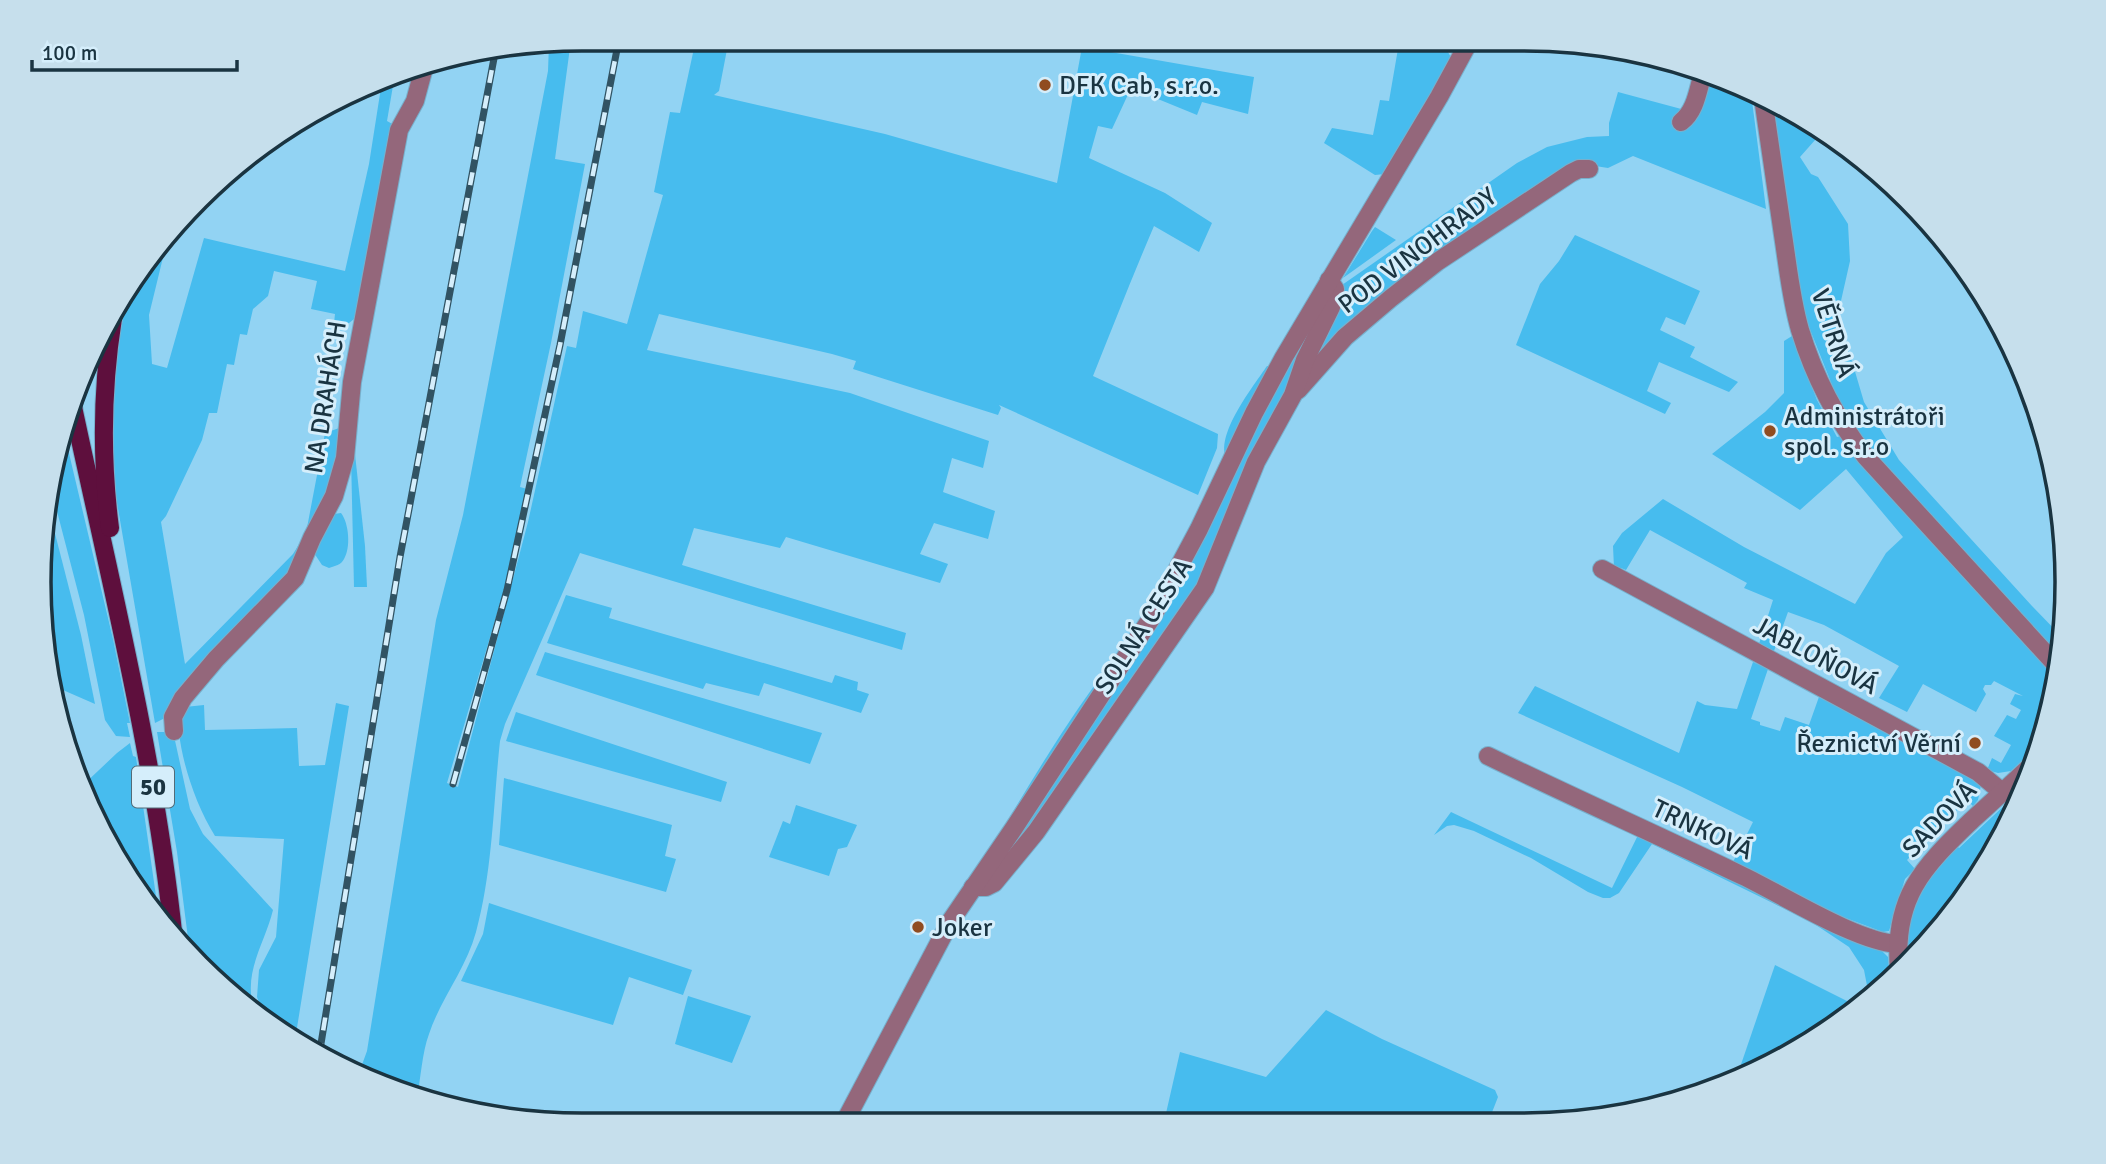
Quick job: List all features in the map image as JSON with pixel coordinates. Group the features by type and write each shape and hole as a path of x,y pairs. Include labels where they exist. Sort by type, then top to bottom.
{"main road":[{"path":"109,341 104,462 124,635"},
{"name":"50","path":"76,422 124,635 156,808 171,917"}],"street":[{"name":"SOLNÁ CESTA","path":"849,1113 931,953 1152,617 1199,529 1254,413 1464,51"},
{"name":"NA DRAHÁCH","path":"174,731 173,717 183,698 295,578 334,496 345,458 352,382 397,140 403,120 415,101 422,76"},
{"path":"1681,122 1688,117 1701,81"},
{"name":"VĚTRNÁ","path":"1765,109 1800,330 1833,408 1866,457 2050,658"},
{"name":"POD VINOHRADY","path":"1293,395 1345,337 1437,262 1571,173 1588,169"},
{"name":"SOLNÁ CESTA","path":"973,887 986,887 994,883 1036,832 1205,587 1256,462 1293,395 1305,360 1335,297 1335,289 1329,281"},
{"name":"JABLOŇOVÁ","path":"1602,569 1978,772 2002,792"},
{"name":"TRNKOVÁ","path":"1488,756 1742,875 1849,929 1881,943 1898,944"},
{"name":"SADOVÁ","path":"1899,959 1898,944 1907,899 1922,872 2018,778"}],"shaded area":[{"path":"569,51 555,159 585,164 520,487 527,489 504,590 447,783 458,787 528,522 567,346 576,348 583,311 627,324 663,195 654,192 670,112 680,113 693,51 727,51 719,91 714,95 885,134 1057,183 1081,51 1105,51 1254,77 1248,114 1202,102 1197,115 1131,88 1112,129 1098,126 1089,158 1165,193 1212,223 1199,252 1154,226 1093,376 1218,434 1217,448 1198,495 999,405 1001,408 998,415 853,369 856,361 659,314 647,350 850,393 989,441 983,468 952,458 943,492 995,511 988,539 934,523 920,554 948,564 940,583 786,537 780,548 694,528 682,565 906,633 902,650 580,553 505,724 500,741 482,908 472,946 429,1034 418,1087 362,1065 367,1051 436,620 463,515 548,71 549,52"},
{"path":"1398,51 1447,51 1451,59 1385,174 1375,175 1324,143 1332,128 1373,135 1380,100 1389,101"},
{"path":"1703,82 1752,103 1766,209 1633,156 1608,168 1583,164 1442,259 1301,380 1342,285 1517,163 1547,147 1587,137 1609,136 1609,123 1618,92 1685,110"},
{"path":"393,86 387,121 396,126 358,316 349,323 334,323 335,314 311,309 317,281 274,271 268,296 253,309 247,335 240,334 234,365 227,364 217,413 209,413 202,440 161,522 185,664 293,554 306,533 325,433 345,426 342,454 300,561 173,708 155,723 116,497 112,434 114,367 124,313 163,256 149,315 152,364 167,368 204,238 345,271 369,164 381,90"},
{"path":"1773,113 1816,138 1800,157 1811,174 1818,177 1848,224 1850,261 1838,314 1864,402 1899,460 2053,628 2051,649 1877,459 1850,421 1834,390 1799,294"},
{"path":"1375,227 1396,240 1343,278 1372,231"},
{"path":"1575,235 1700,291 1685,325 1666,317 1660,330 1695,347 1690,357 1738,382 1729,392 1659,362 1647,391 1671,403 1665,414 1516,345 1540,284"},
{"path":"1314,324 1208,576 1031,834 988,881 1110,698 1183,580 1268,405"},
{"path":"1792,336 1817,400 1837,437 1841,436 1917,526 2048,667 2027,753 2011,771 1998,773 1987,770 1992,758 2001,763 2011,745 1994,736 2007,715 2016,719 2021,710 2010,704 2015,694 2023,696 1994,681 1991,685 1985,685 1983,689 1986,694 1976,712 1923,684 1907,712 1879,698 1899,666 1824,625 1788,612 1774,651 1759,644 1773,600 1744,588 1747,583 1650,530 1626,570 1621,568 1619,572 1614,568 1613,546 1622,533 1663,499 1744,547 1855,604 1886,553 1903,537 1846,469 1800,510 1712,454 1765,412 1784,393 1784,341"},
{"path":"1267,366 1272,366 1226,457 1224,447 1231,423"},
{"path":"354,445 367,587 354,587 351,457"},
{"path":"68,449 113,639 130,723 127,723 130,737 116,736 105,720 84,615 56,507"},
{"path":"341,513 347,529 348,549 341,563 329,568 322,565 314,553 334,514"},
{"path":"54,528 81,635 95,704 62,690 61,686 52,617"},
{"path":"566,595 612,608 609,618 832,683 835,675 858,682 857,690 869,694 861,713 764,683 759,696 706,683 703,689 547,643"},
{"path":"545,652 822,733 810,764 536,675"},
{"path":"1119,653 998,837 1071,720"},
{"path":"1753,662 1768,669 1751,719 1760,722 1760,725 1780,731 1785,717 1809,725 1820,694 1978,780 1981,785 1978,800 1973,806 1967,800 1907,860 1915,869 1905,879 1889,931 1883,932 1835,914 1733,862 1753,822 1518,713 1535,686 1679,753 1697,701 1705,705 1737,709"},
{"path":"336,703 349,706 297,1030 259,1003 257,997 259,970 276,937 284,839 215,836 202,812 184,759 179,727 185,707 204,705 205,730 297,728 299,766 325,765"},
{"path":"516,712 727,782 721,802 506,741"},
{"path":"157,732 167,732 174,736 190,809 203,834 273,910 253,969 252,997 206,958 188,938"},
{"path":"130,743 133,756 136,757 156,899 122,848 89,780"},
{"path":"504,778 672,825 665,856 676,859 666,892 499,845"},
{"path":"2006,803 1966,877 1908,949 1909,927 1919,898 1935,872 1957,846 1959,848"},
{"path":"796,805 857,825 847,847 838,849 829,876 769,857 783,821 790,824"},
{"path":"1451,812 1612,888 1640,831 1880,949 1888,957 1889,968 1867,987 1864,970 1849,947 1810,921 1652,844 1619,893 1603,898 1531,858 1474,831 1454,825 1447,826 1434,835"},
{"path":"489,903 692,970 683,995 629,977 613,1025 461,981 483,934"},
{"path":"1775,965 1849,1002 1790,1042 1740,1067"},
{"path":"688,996 751,1016 732,1063 675,1044"},
{"path":"1326,1010 1382,1039 1495,1090 1498,1097 1492,1113 1166,1113 1180,1052 1266,1077"}],"railway":[{"path":"453,784 507,590 560,345 617,51"},
{"path":"321,1045 400,557 494,58"}],"place":[{"name":"DFK Cab, s.r.o.","path":"1045,85"},
{"name":"Administrátoři spol. s.r.o","path":"1770,431"},
{"name":"Řeznictví Věrní","path":"1975,743"},
{"name":"Joker","path":"918,927"}]}
